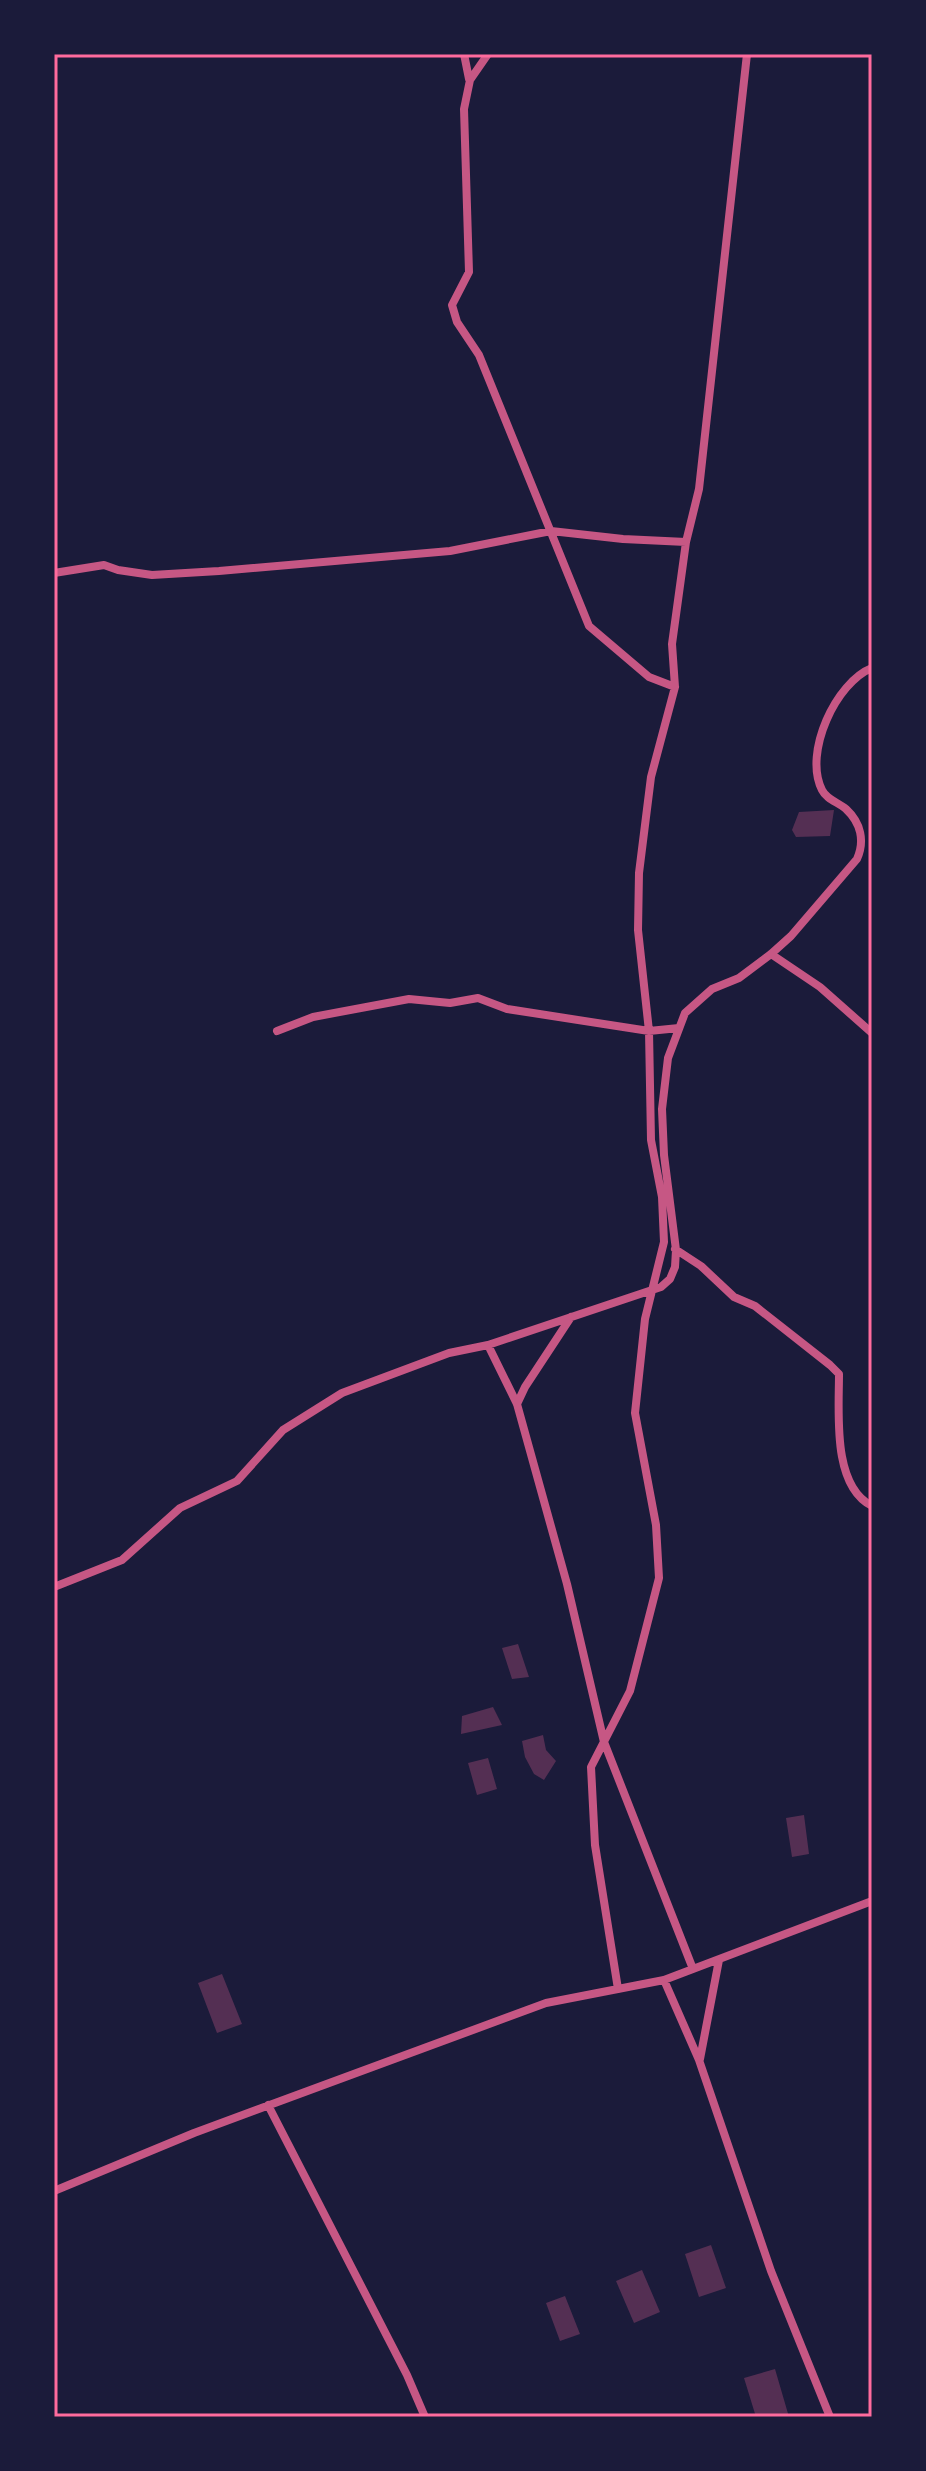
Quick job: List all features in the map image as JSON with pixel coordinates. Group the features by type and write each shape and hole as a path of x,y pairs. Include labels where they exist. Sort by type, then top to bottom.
{"street":[{"path":"464,54 470,80"},
{"path":"488,54 470,80 464,109 469,272 452,305 457,322 479,355 589,626 649,677 675,687"},
{"path":"618,1989 595,1845 591,1767 630,1691 659,1578 656,1525 635,1413 645,1319 664,1242 662,1197 651,1140 649,1031 638,930 639,873 651,777 675,687 672,644 686,542 699,489 747,54"},
{"path":"54,573 104,565 152,575 262,567 450,551 551,531 686,542"},
{"path":"54,1587 122,1560 180,1508 237,1481 283,1430 342,1393 449,1353 488,1345 661,1287 670,1279 675,1267 676,1250 664,1155 662,1109 668,1058 685,1013 712,989 739,978 771,954 791,936 857,859 862,847 861,832 846,809 822,790 816,760 821,733 835,705 858,674 872,668"},
{"path":"861,832 872,837"},
{"path":"771,954 820,987 872,1033"},
{"path":"277,1031 313,1017 409,999 450,1003 478,998 507,1009 649,1031 679,1028"},
{"path":"664,1242 701,1266 734,1297 755,1306 839,1374 838,1433 850,1488 872,1506"},
{"path":"517,1404 571,1317"},
{"path":"488,1345 517,1404 567,1584 604,1742 693,1969"},
{"path":"54,2191 194,2133 546,2003 664,1980 872,1901"},
{"path":"699,2060 719,1960"},
{"path":"664,1980 699,2060 771,2271 830,2417"},
{"path":"268,2105 407,2375 425,2417"}],"building":[{"path":"834,810 830,836 796,837 792,830 799,812"},
{"path":"518,1644 529,1677 512,1679 502,1648"},
{"path":"493,1707 502,1725 461,1734 462,1716"},
{"path":"543,1735 546,1750 556,1761 544,1780 534,1774 525,1757 522,1741"},
{"path":"488,1758 497,1789 477,1795 468,1763"},
{"path":"804,1815 809,1854 792,1857 786,1818"},
{"path":"222,1974 242,2024 217,2033 198,1983"},
{"path":"711,2245 726,2288 699,2297 685,2254"},
{"path":"642,2270 660,2312 634,2323 616,2281"},
{"path":"565,2296 580,2334 560,2341 546,2303"},
{"path":"775,2369 789,2417 756,2417 744,2378"}]}
